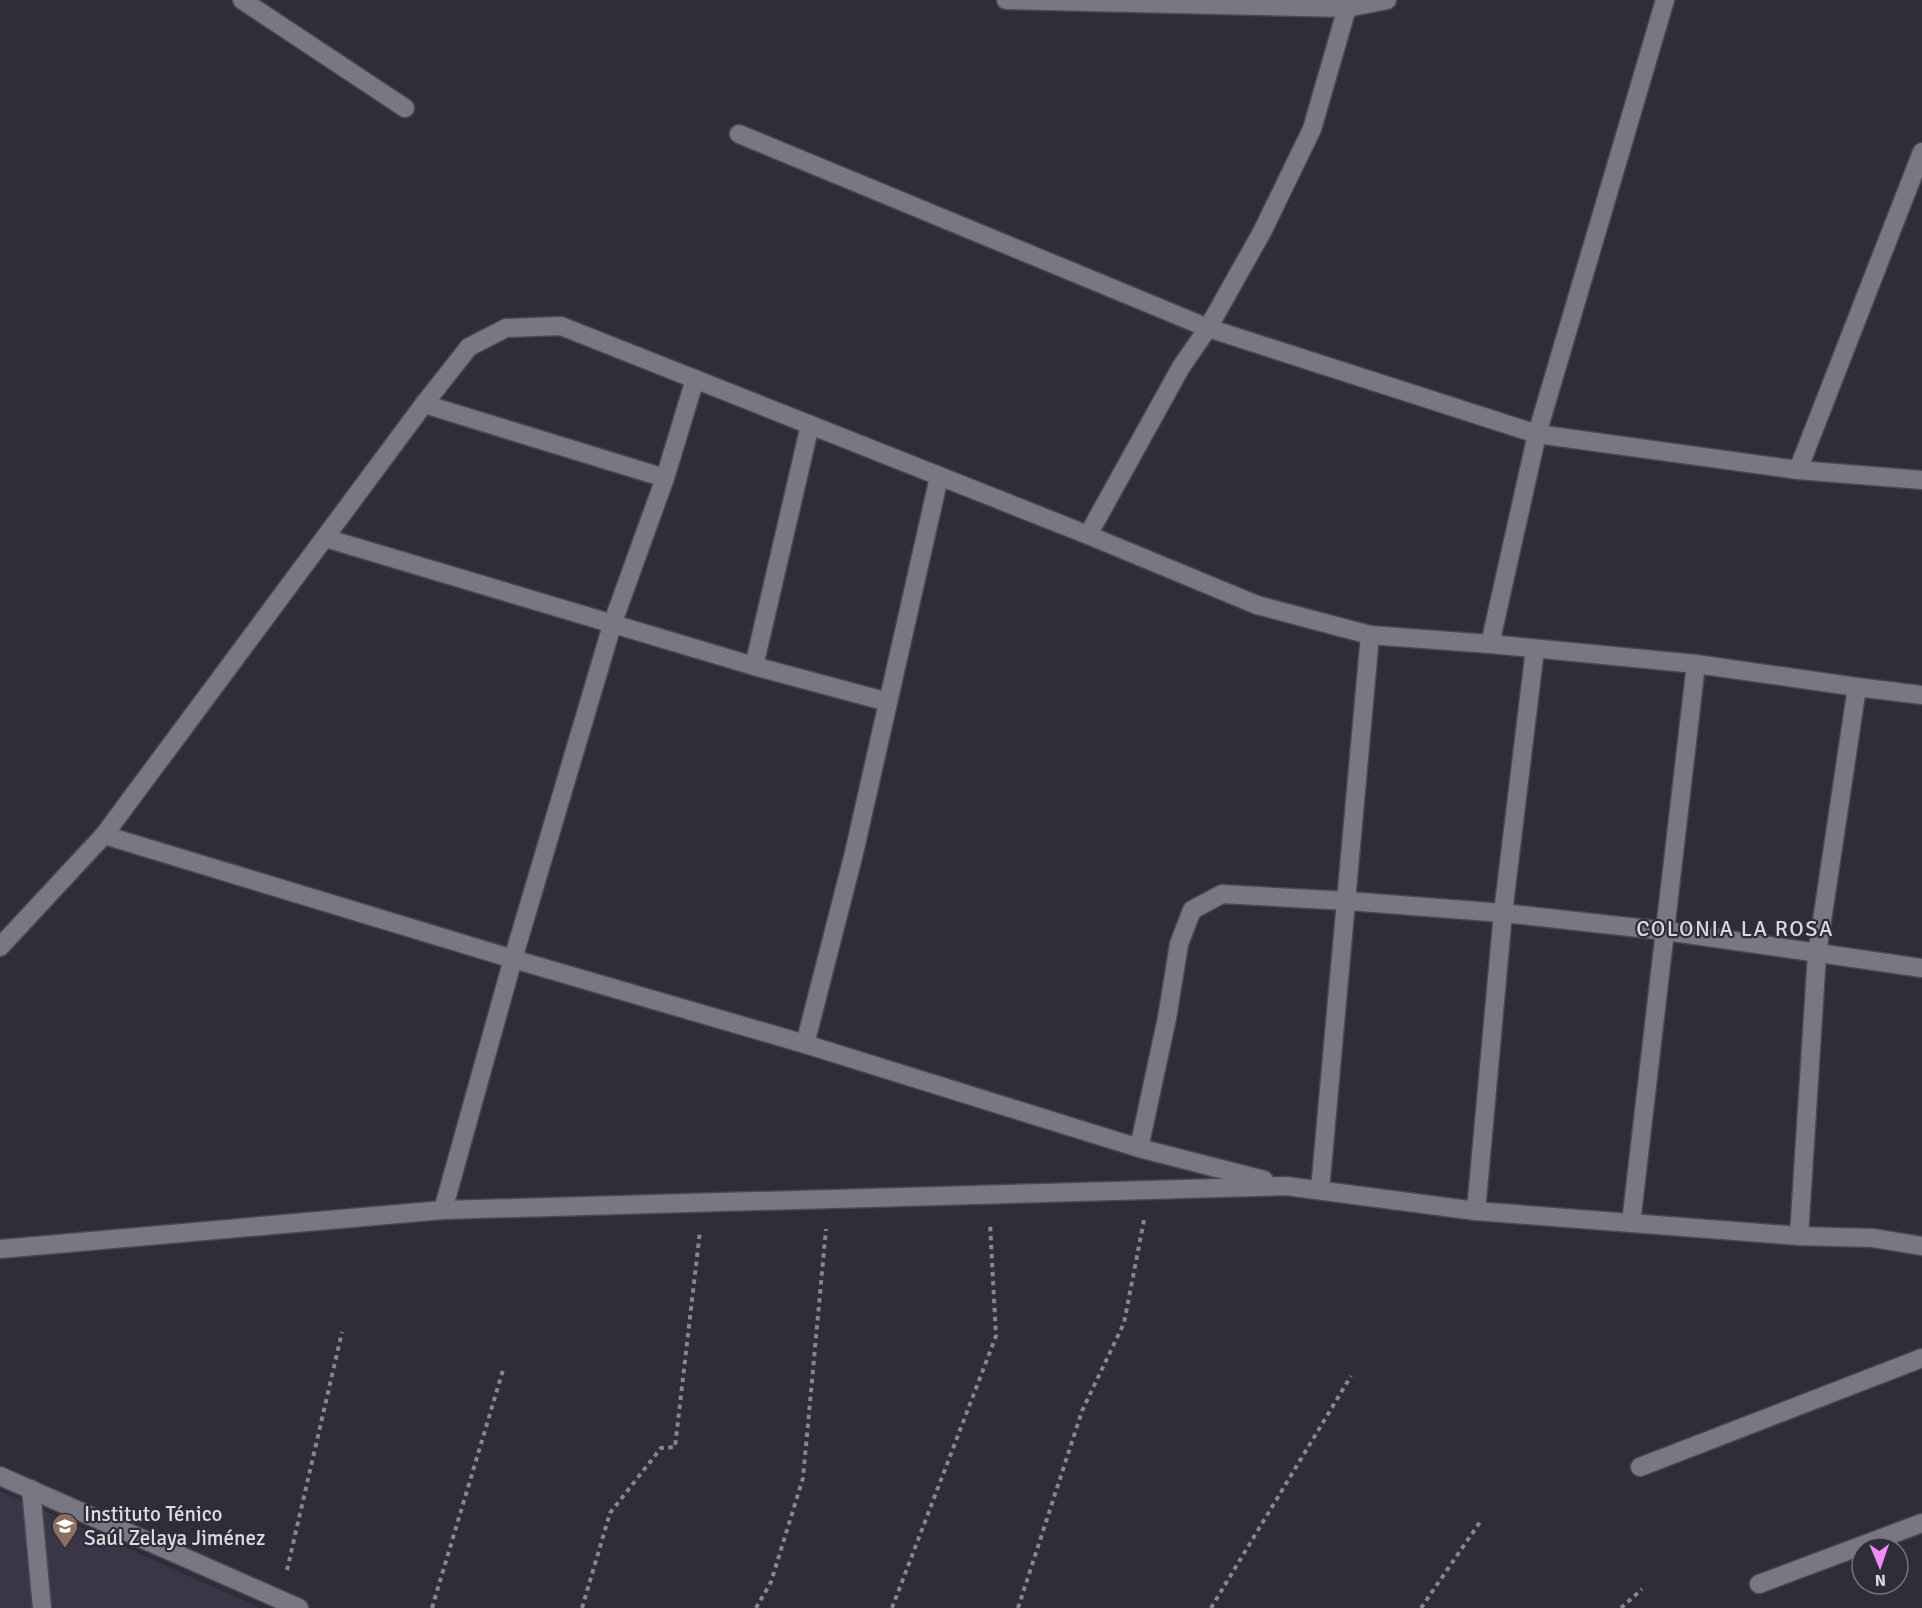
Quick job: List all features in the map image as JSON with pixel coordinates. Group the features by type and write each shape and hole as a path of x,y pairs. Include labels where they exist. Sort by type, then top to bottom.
{"street":[{"path":"242,0 405,108"},
{"path":"1006,0 1347,8 1387,0"},
{"path":"1490,644 1537,434 1665,0"},
{"path":"1088,535 1181,367 1208,328 1262,232 1312,129 1347,8"},
{"path":"739,134 1208,328 1537,434 1798,470 1922,480"},
{"path":"1798,470 1922,152"},
{"path":"0,947 104,835 424,404 469,347 506,328 561,326 1088,535 1257,605 1370,636 1490,644 1696,664 1922,694"},
{"path":"443,1209 513,959 613,622 665,478 695,379"},
{"path":"424,404 665,478"},
{"path":"754,666 810,425"},
{"path":"805,1044 854,853 939,477"},
{"path":"325,538 613,622 754,666 888,702"},
{"path":"1320,1190 1370,636"},
{"path":"1476,1211 1503,914 1535,649"},
{"path":"1631,1223 1696,664"},
{"path":"1799,1236 1816,954 1857,687"},
{"path":"104,835 513,959 805,1044 1139,1148 1286,1186 1476,1211 1799,1236 1873,1238 1922,1246"},
{"path":"1139,1148 1167,1018 1179,944 1192,910 1221,894 1347,900 1666,931 1922,968"},
{"path":"0,1249 443,1209 1286,1186"},
{"path":"1640,1467 1922,1358"},
{"path":"0,1476 298,1608"},
{"path":"32,1490 42,1608"},
{"path":"1759,1584 1922,1523"}],"path":[{"path":"1018,1608 1082,1411 1124,1323 1150,1190"},
{"path":"892,1608 996,1336 989,1194"},
{"path":"756,1608 771,1582 803,1478 829,1199"},
{"path":"582,1608 610,1513 661,1448 675,1447 703,1202"},
{"path":"280,1600 342,1332"},
{"path":"432,1608 503,1370"},
{"path":"1211,1608 1351,1376"},
{"path":"1421,1608 1480,1522"},
{"path":"1621,1608 1642,1589"}],"shaded area":[{"name":"Instituto Ténico Saúl Zelaya Jiménez","path":"0,1491 260,1608 0,1608"}],"place":[{"name":"Instituto Ténico Saúl Zelaya Jiménez","path":"65,1549"}],"district":[{"name":"COLONIA LA ROSA","path":"1735,928"}]}
